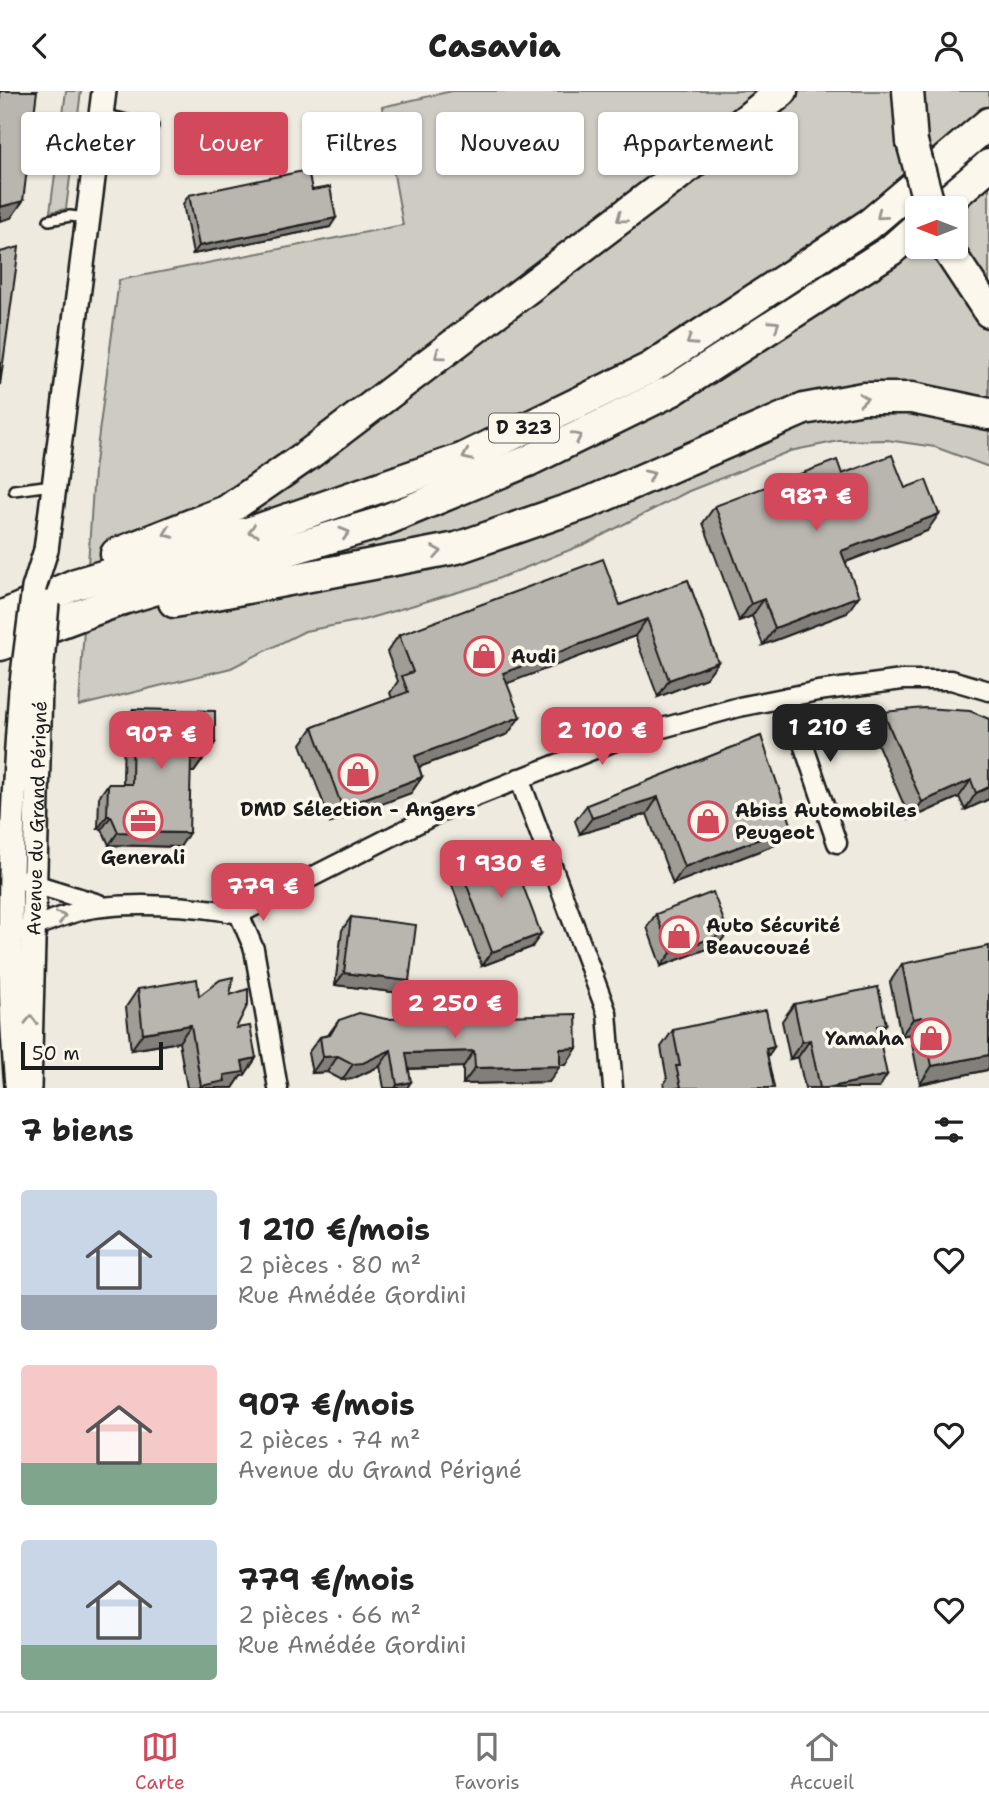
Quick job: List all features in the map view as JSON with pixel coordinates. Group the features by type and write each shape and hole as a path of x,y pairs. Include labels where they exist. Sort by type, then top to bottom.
{"highway":[{"path":"76,584 101,559 226,511 309,454 675,177 782,91"},
{"path":"908,91 912,142 927,196"},
{"name":"D 323","path":"0,617 76,584 254,531 462,459 650,368 871,223 989,123"},
{"path":"953,196 989,165"},
{"name":"D 323","path":"0,645 81,613 376,524 528,461 674,390 891,250 905,238"},
{"path":"953,259 989,312"},
{"path":"81,613 118,617 171,602 457,548 590,502 804,409 863,398 912,398 989,414"}],"street":[{"name":"Avenue du Grand Périgné","path":"101,112 104,91"},
{"name":"Avenue du Grand Périgné","path":"18,1088 10,1008 15,878 30,688 48,586 47,540 93,175"},
{"path":"15,932 82,910 113,906 212,908 239,914 454,805 519,778 615,741 787,697 902,680 951,680 989,691"},
{"path":"787,697 837,843"},
{"path":"519,778 607,1013 613,1088"},
{"path":"15,878 83,900 113,906"},
{"path":"239,914 254,949 278,1088"},
{"name":"Avenue du Grand Périgné","path":"15,932 29,1088"}],"lane":[{"path":"49,220 70,216 88,218"},
{"path":"14,490 54,484"}],"shaded area":[{"path":"66,91 81,91 78,112 63,112"},
{"path":"452,91 989,91 989,467 935,447 887,440 839,441 790,451 689,491 587,543 482,585 363,620 305,631 231,668 79,706 94,471 119,280 403,225 394,175 422,175 422,112 383,112 382,107"},
{"path":"55,175 70,175 66,209 50,212"}],"building":[{"path":"0,91 37,91 34,112 21,112 21,175 26,175 23,201 0,207"},
{"path":"302,171 302,175 309,175 312,190 330,187 336,218 199,246 189,195"},
{"path":"19,247 0,385 0,252"},
{"path":"892,455 905,488 926,480 939,514 841,551 859,596 775,628 764,599 751,604 715,506 837,460 842,474"},
{"path":"603,559 620,605 688,580 718,662 669,680 647,619 503,673 520,717 415,756 422,777 342,807 313,727 408,692 402,676 413,672 399,635"},
{"path":"924,708 970,711 989,719 989,787 976,793 971,780 922,802 883,712"},
{"path":"133,709 215,711 215,743 211,743 203,759 191,759 189,833 118,832 111,816 107,816 108,784 132,784"},
{"path":"761,736 792,827 684,867 658,797 592,818 587,805"},
{"path":"509,848 541,934 492,952 460,867"},
{"path":"713,892 728,932 671,953 656,914"},
{"path":"351,917 416,925 409,981 344,973"},
{"path":"989,946 989,1055 932,1066 922,1017 913,1019 902,964"},
{"path":"233,977 230,995 248,989 248,1004 236,1028 250,1026 256,1058 242,1061 244,1072 224,1075 225,1081 201,1086 191,1025 143,1033 138,989 197,979 199,996 220,980"},
{"path":"878,987 886,1024 877,1026 887,1075 820,1088 810,1040 802,1042 794,1004"},
{"path":"766,1010 774,1047 766,1049 774,1088 678,1088 681,1087 676,1066 680,1066 673,1030"},
{"path":"359,1013 386,1019 576,1014 577,1048 560,1049 560,1066 475,1068 474,1051 406,1053 411,1082 397,1085 391,1050 363,1063 353,1064 338,1056 323,1057 320,1037 330,1035 339,1020"}],"place":[{"name":"Audi","path":"484,656"},
{"name":"DMD Sélection - Angers","path":"358,774"},
{"name":"Generali","path":"143,821"},
{"name":"Abiss Automobiles Peugeot","path":"708,821"},
{"name":"Auto Sécurité Beaucouzé","path":"679,936"},
{"name":"Yamaha","path":"931,1038"}]}
